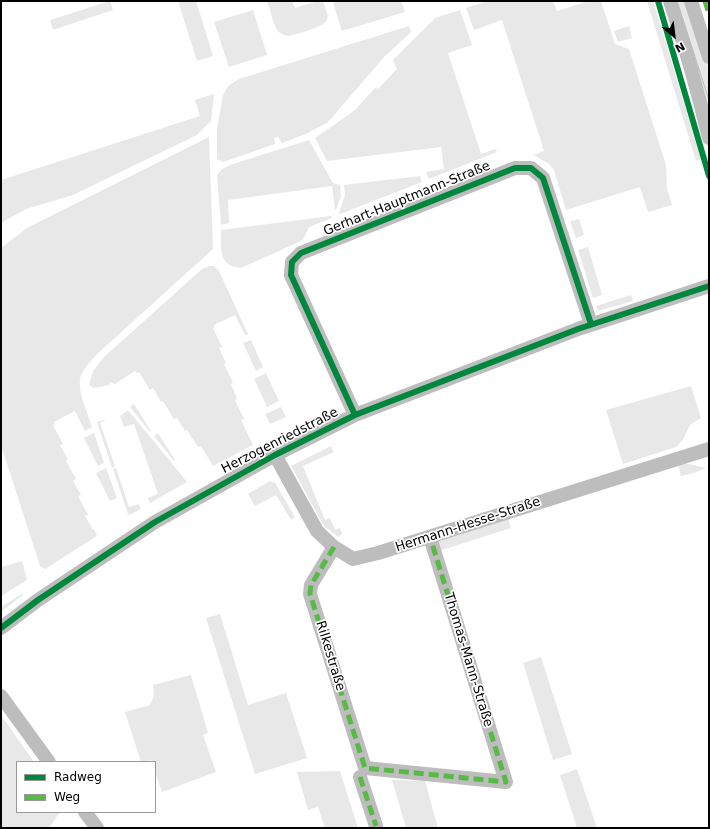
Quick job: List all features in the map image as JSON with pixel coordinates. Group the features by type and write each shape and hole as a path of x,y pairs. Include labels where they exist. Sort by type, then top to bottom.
{"street":[{"path":"670,1 684,42 709,138"},
{"path":"691,1 709,57"},
{"name":"Gerhart-Hauptmann-Straße","path":"355,415 291,275 292,262 301,253 516,168 531,168 544,178 591,324"},
{"name":"Herzogenriedstraße","path":"1,628 43,596 155,522 275,454 355,415 591,324 709,286"},
{"name":"Hermann-Hesse-Straße","path":"275,454 317,531 334,548 353,559 378,554 709,449"},
{"name":"Thomas-Mann-Straße","path":"362,772 506,782 430,537"},
{"name":"Rilkestraße","path":"334,548 311,585 310,594 362,772 376,826"},
{"path":"1,696 48,761"},
{"path":"86,813 97,828"}],"shaded area":[{"path":"110,1 113,10 53,30 50,20"},
{"path":"178,1 196,1 213,56 197,61"},
{"path":"267,1 292,1 295,8 318,1 323,1 328,16 327,20 320,26 286,36 278,31"},
{"path":"338,1 401,1 405,12 342,31 333,3"},
{"path":"488,1 553,1 557,11 589,1 601,1 615,44 629,49 666,165 667,189 672,205 648,212 640,187 566,210 554,170 549,164 534,155 544,151 502,20 474,30 466,8"},
{"path":"647,1 653,1 701,159 696,161"},
{"path":"673,1 687,1 709,70 709,114"},
{"path":"253,10 267,55 229,67 214,22"},
{"path":"460,10 472,45 448,53 481,154 495,149 497,152 429,179 426,172 444,169 441,147 327,161 315,138 355,110 376,87 378,89 397,69 393,60 435,18"},
{"path":"409,26 411,32 385,56 328,122 308,133 282,143 278,137 274,138 275,144 223,162 217,159 217,129 223,95 228,86 239,79"},
{"path":"629,26 632,38 618,42 614,31"},
{"path":"214,94 211,121 197,135 73,195 26,209 1,223 1,180 200,116 195,100"},
{"path":"209,137 213,249 96,355 84,369 80,379 80,390 92,427 85,431 75,411 54,422 55,424 53,425 63,444 60,445 68,460 66,461 76,479 73,481 81,495 78,496 88,515 85,516 97,536 45,569 40,566 1,445 1,248 27,228"},
{"path":"309,140 333,183 340,185 341,196 336,210 332,186 228,200 229,223 221,225 217,175 222,169 230,165"},
{"path":"420,176 422,182 340,214 339,213 345,195 344,185"},
{"path":"331,216 332,218 309,227 303,240 241,268 233,267 228,264 222,255 221,230"},
{"path":"579,219 584,235 576,238 570,221"},
{"path":"588,247 602,295 593,298 578,250"},
{"path":"209,266 214,266 219,271 248,334 245,335 235,315 214,325 215,327 213,328 222,347 219,348 226,363 224,364 233,383 231,384 237,399 235,400 244,419 241,420 253,445 213,466 201,446 198,447 177,418 174,419 163,401 161,402 153,388 150,390 139,372 137,373 135,371 115,384 110,382 109,385 94,388 89,385 93,371 103,358 202,269"},
{"path":"631,295 633,301 598,311 596,306"},
{"path":"251,340 263,367 256,371 243,343"},
{"path":"266,373 279,401 267,407 254,379"},
{"path":"691,386 701,418 690,425 682,441 676,447 623,464 606,410"},
{"path":"134,404 151,431 150,432 130,407"},
{"path":"281,407 286,417 270,424 265,414"},
{"path":"128,410 187,482 150,503 148,498 158,494 134,424 124,427 120,416"},
{"path":"105,420 100,423 115,466 112,468 97,422"},
{"path":"94,433 104,463 98,466 84,438"},
{"path":"158,433 175,460 174,461 154,436"},
{"path":"331,446 334,452 303,466 325,520 330,518 335,530 340,528 342,534 338,537 324,526 291,466"},
{"path":"684,463 706,467 698,472 681,476 678,464"},
{"path":"106,468 117,498 110,501 96,473"},
{"path":"116,468 129,507 139,504 141,509 129,515 113,469"},
{"path":"270,481 275,483 295,517 291,520 276,495 255,506 248,494"},
{"path":"508,519 511,528 439,551 436,542"},
{"path":"22,561 27,580 1,596 1,567"},
{"path":"23,593 23,595 1,612 1,607"},
{"path":"220,614 248,705 286,693 307,758 255,774 206,618"},
{"path":"541,657 572,754 553,760 523,663"},
{"path":"191,675 208,733 203,735 216,772 162,792 156,775 156,761 141,761 125,712 150,705 154,696 153,685"},
{"path":"1,715 33,761 16,761 16,813 59,813 49,828 1,828"},
{"path":"577,769 597,828 577,828 560,775"},
{"path":"340,771 358,828 325,828 318,807 308,810 297,772"},
{"path":"392,780 425,781 438,828 406,828"}],"tram line":[{"path":"677,1 709,100"}],"marked path":[{"path":"705,1 709,14"},
{"path":"334,547 311,585 310,594 365,768 506,782 430,537"},
{"path":"360,777 376,826"}],"cycle path":[{"path":"658,1 709,176"},
{"path":"355,415 291,275 292,262 301,253 515,168 531,168 543,178 591,324"},
{"path":"1,628 38,600 155,522 275,455 355,415 578,329 709,286"}]}
